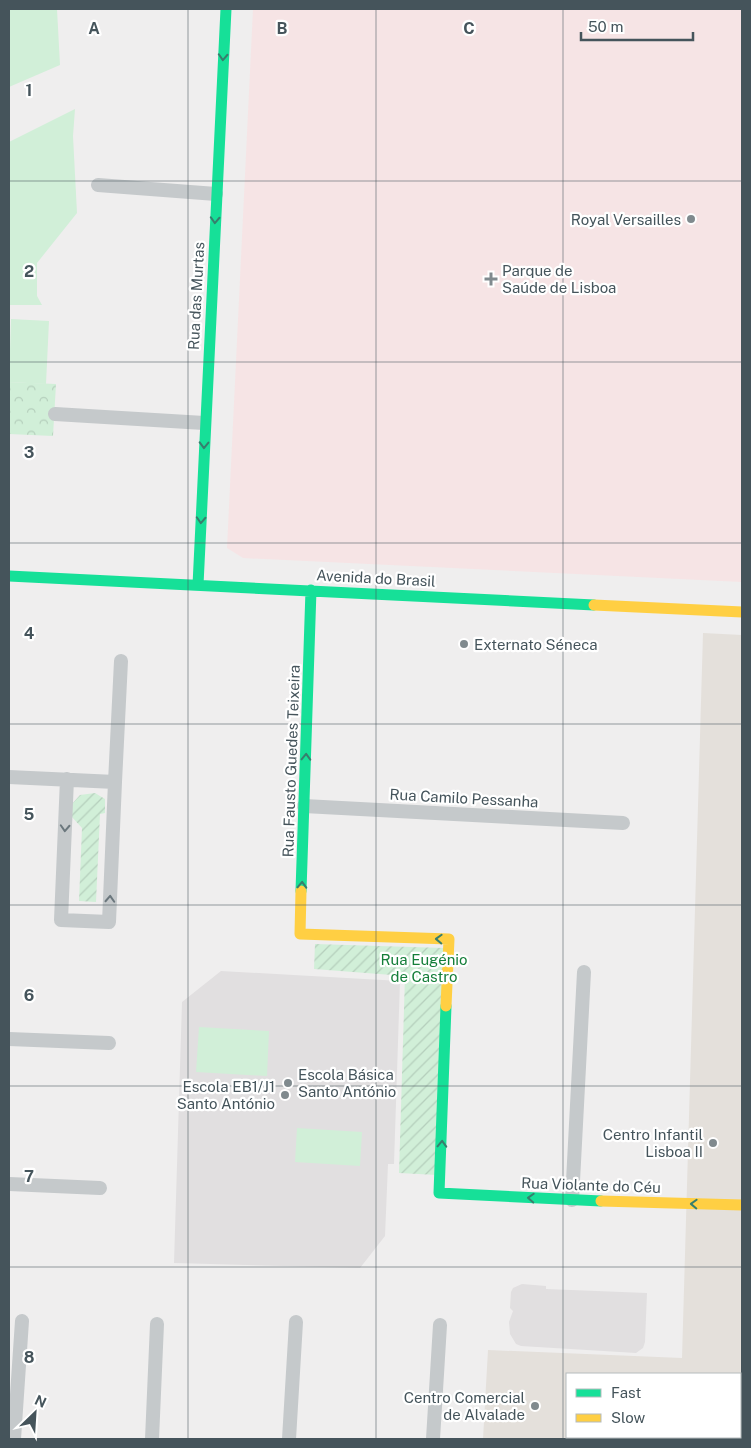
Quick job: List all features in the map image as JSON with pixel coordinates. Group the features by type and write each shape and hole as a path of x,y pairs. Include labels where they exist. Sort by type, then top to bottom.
{"street":[{"name":"Rua das Murtas","path":"198,585 204,424 226,9"},
{"path":"98,185 216,194"},
{"path":"55,414 204,424"},
{"name":"Avenida do Brasil","path":"9,576 742,612"},
{"name":"Rua Fausto Guedes Teixeira","path":"311,590 300,934 449,939 439,1193"},
{"path":"68,780 61,920 109,922 121,661"},
{"path":"9,777 115,782"},
{"name":"Rua Camilo Pessanha","path":"304,806 623,823"},
{"path":"572,1200 584,972"},
{"path":"9,1039 109,1043"},
{"path":"9,1184 100,1188"},
{"name":"Rua Violante do Céu","path":"439,1193 572,1200 742,1205"},
{"path":"14,1439 22,1321"},
{"path":"289,1439 296,1322"},
{"path":"152,1439 157,1324"},
{"path":"434,1439 440,1325"}],"shaded area":[{"name":"Parque de Saúde de Lisboa","path":"253,9 742,9 742,582 243,558 227,548"},
{"path":"703,633 742,635 742,1439 483,1439 488,1350 682,1358"},
{"name":"Escola Básica Santo António","path":"221,971 400,981 394,1164 388,1164 385,1236 360,1268 174,1263 182,1002"},
{"path":"522,1284 546,1286 546,1289 647,1293 645,1342 643,1348 636,1353 521,1346 516,1344 510,1334 509,1322 513,1311 510,1308 511,1292 513,1288"}],"green space":[{"path":"9,9 57,9 60,65 9,87"},
{"path":"75,109 73,136 77,213 37,263 37,296 42,305 9,305 9,142"},
{"path":"11,319 49,321 46,384 9,382"},
{"path":"9,382 56,384 53,436 9,434"},
{"path":"95,793 105,799 105,813 100,814 96,902 79,901 82,828 71,816 72,804 80,795"},
{"name":"Rua Eugénio de Castro","path":"315,944 444,948 437,1175 399,1173 405,976 314,969"},
{"path":"199,1027 269,1031 267,1076 196,1072"},
{"path":"297,1128 362,1132 360,1166 295,1162"}],"traffic: fast":[{"path":"198,585 226,9"},
{"path":"9,576 594,605"},
{"path":"301,891 311,590"},
{"path":"446,1006 439,1193 601,1201"},
{"path":"741,1410 742,1405"}],"traffic: slow":[{"path":"594,605 742,612"},
{"path":"301,891 300,934 449,939 446,1006"},
{"path":"601,1201 742,1205"}],"place":[{"name":"Royal Versailles","path":"691,219"},
{"name":"Parque de Saúde de Lisboa","path":"491,279"},
{"name":"Externato Séneca","path":"464,644"},
{"name":"Escola Básica Santo António","path":"288,1083"},
{"name":"Escola EB1/J1 Santo António","path":"285,1095"},
{"name":"Centro Infantil Lisboa II","path":"713,1143"},
{"name":"Centro Comercial de Alvalade","path":"535,1406"}]}
